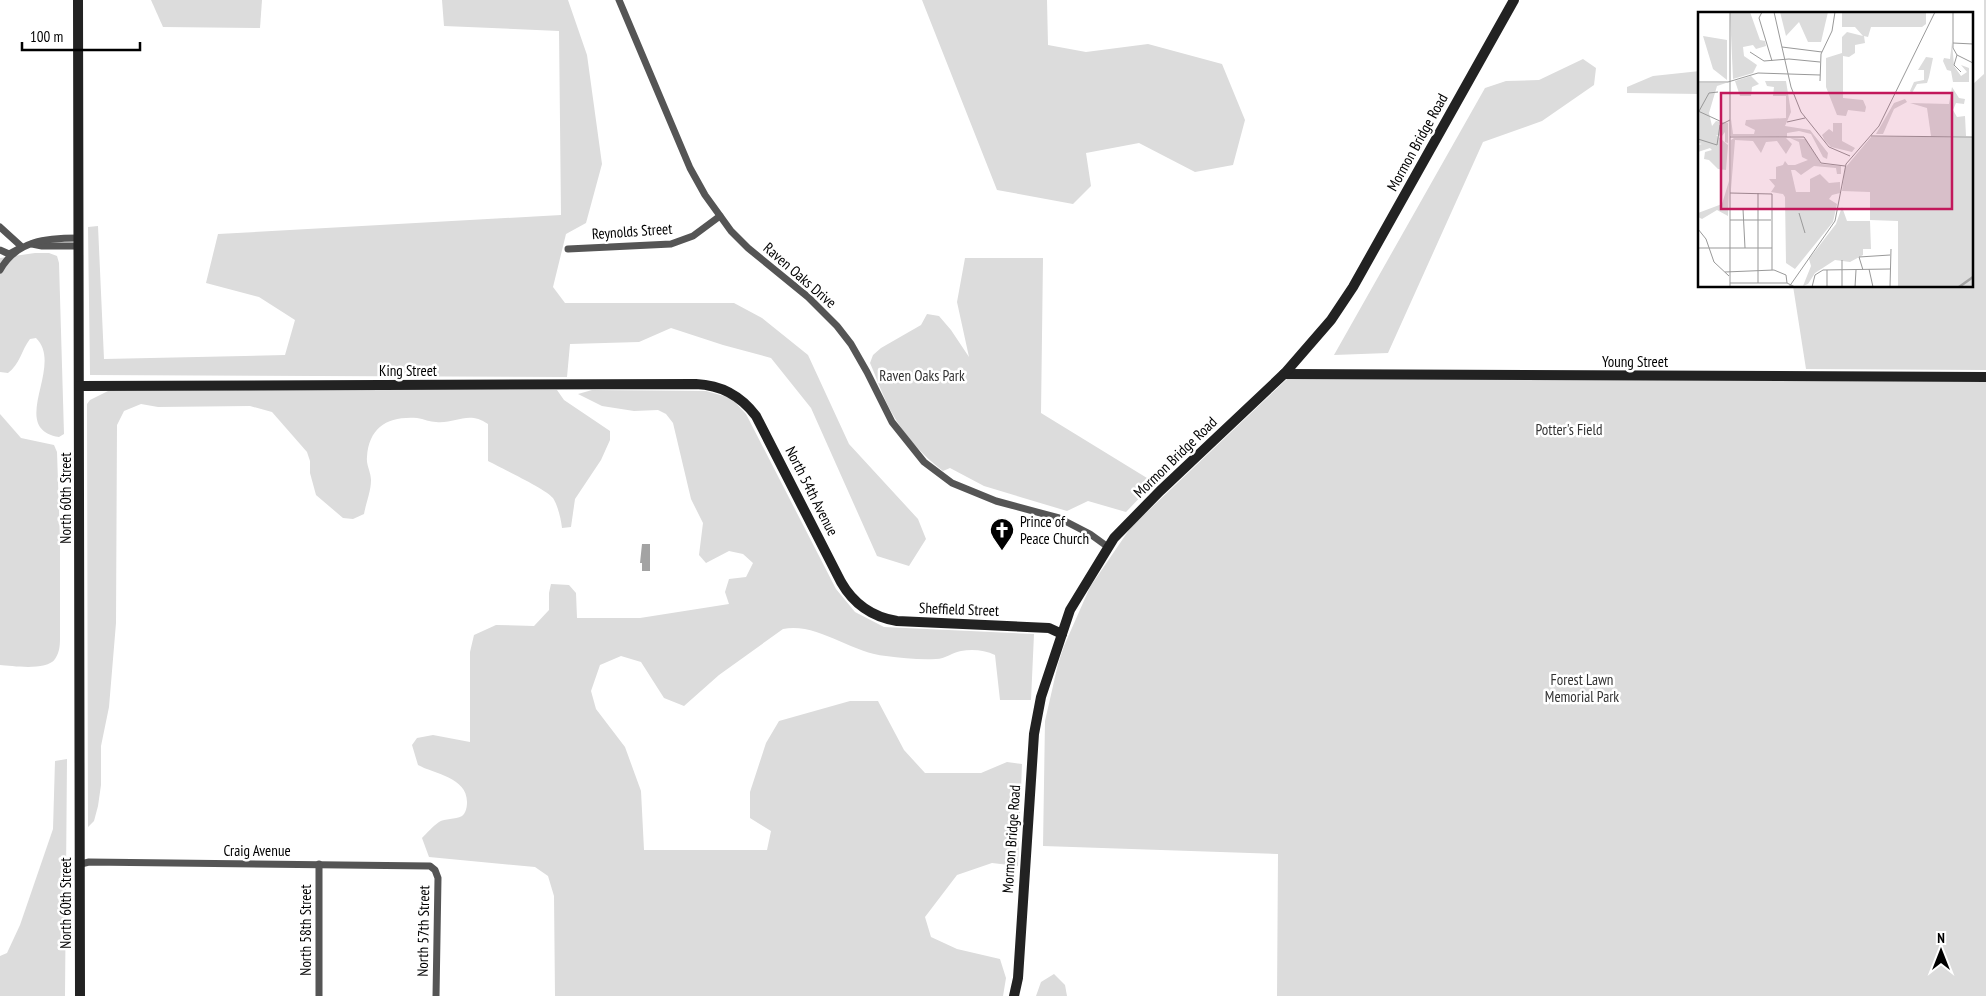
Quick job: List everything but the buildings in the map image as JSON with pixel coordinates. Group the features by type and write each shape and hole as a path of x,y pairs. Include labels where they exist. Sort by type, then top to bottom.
{"main road":[{"name":"North 60th Street","path":"78,0 80,996"},
{"name":"Mormon Bridge Road","path":"1014,996 1018,978 1034,734 1040,697 1070,610 1114,538 1160,491 1284,374 1331,320 1353,288 1514,0"},
{"name":"Young Street","path":"1284,374 1986,377"},
{"name":"King Street","path":"79,386 696,384 719,388 734,395"},
{"name":"North 54th Avenue","path":"734,395 743,401 756,416 841,582 859,604"},
{"name":"Sheffield Street","path":"859,604 879,617 897,621 1049,628 1062,634"}],"street":[{"name":"Raven Oaks Drive","path":"619,0 690,168 705,195 720,216 748,248 808,297 837,326 851,344 892,422 930,468 971,492 1067,521 1108,547"},
{"name":"Reynolds Street","path":"568,249 671,244 693,236 720,216"},
{"path":"0,227 22,247"},
{"path":"0,250 9,254 32,244 42,246 78,242"},
{"path":"0,270 22,247"},
{"name":"Craig Avenue","path":"81,864 89,862 425,865 433,868"},
{"name":"North 58th Street","path":"319,864 319,996"},
{"name":"North 57th Street","path":"433,868 438,878 436,996"}],"green space":[{"path":"151,0 262,0 260,28 163,27"},
{"path":"442,0 568,0 587,55 602,164 586,223 566,234 553,287 565,303 734,303 762,318 808,355 849,444 918,519 926,539 909,566 877,556 811,408 771,358 671,328 639,342 570,344 567,377 90,375 88,227 98,226 104,359 285,355 295,320 259,297 206,283 218,234 561,215 559,31 444,26"},
{"path":"922,0 1047,0 1048,45 1086,52 1148,44 1222,64 1245,120 1233,165 1195,172 1139,143 1086,153 1091,186 1073,204 997,190"},
{"path":"1984,0 1986,0 1986,370 1806,369 1793,288 1974,288 1974,83 1984,74"},
{"path":"1583,59 1596,68 1594,85 1542,121 1483,142 1388,353 1334,355 1485,88 1506,81 1539,80"},
{"path":"1698,71 1698,94 1627,93 1627,87 1653,76"},
{"path":"49,253 57,256 59,263 64,434 59,437 44,431 38,422 37,409 45,364 43,350 36,338 30,339 18,361 8,373 0,372 0,258"},
{"name":"Raven Oaks Park","path":"965,258 1043,258 1041,413 1147,478 1151,486 1126,512 1088,501 1067,511 984,486 950,468 943,471 928,459 902,429 886,401 870,363 873,355 881,348 921,325 927,314 939,316 969,357 957,302"},
{"name":"Forest Lawn Memorial Park","path":"1288,378 1986,382 1986,996 1277,996 1278,854 1043,846 1045,721 1064,646 1090,587 1131,527"},
{"path":"110,390 557,390 564,400 610,431 610,440 601,460 575,499 571,527 562,528 556,505 549,494 488,461 488,424 474,418 443,422 431,422 417,418 397,419 382,426 372,438 367,457 371,480 369,493 364,514 353,519 343,518 316,495 307,452 272,412 250,406 158,407 141,404 124,411 117,425 116,623 109,707 101,746 101,785 98,806 94,821 88,827 87,404 90,400"},
{"path":"592,390 706,391 731,398 746,414 836,589 855,612 884,627 1034,634 1031,700 1000,700 995,655 987,652 965,650 936,659 886,656 860,650 821,634 796,628 783,629 719,675 684,706 664,698 641,662 621,656 600,665 591,691 596,709 625,747 641,791 644,850 767,850 771,831 750,818 750,792 766,743 779,721 850,701 878,701 904,750 925,773 981,773 1007,762 1022,764 1018,866 992,863 957,875 925,917 931,937 957,949 1000,959 1006,978 1003,996 555,996 554,896 548,876 535,867 429,857 422,838 439,822 462,816 466,810 466,794 456,782 418,765 412,745 417,738 433,735 470,742 470,652 474,635 496,625 534,626 549,610 551,584 569,585 576,593 577,618 640,618 729,604 725,592 729,579 746,577 753,563 743,554 729,551 706,563 699,555 703,523 691,499 673,423 666,414 658,410 634,411 602,406 578,394"},
{"path":"0,414 21,438 54,445 57,452 60,541 60,645 55,659 45,665 21,667 0,665"},
{"path":"67,759 65,996 0,996 0,956 7,953 20,925 53,829 55,761"},
{"path":"1054,974 1065,985 1067,996 1036,996 1041,982"}],"shaded area":[{"path":"642,544 650,544 650,571 642,571 642,563 640,563"}],"place":[{"name":"Prince of Peace Church","path":"1002,551"}],"park label":[{"name":"Potter's Field","path":"1569,429"}]}
